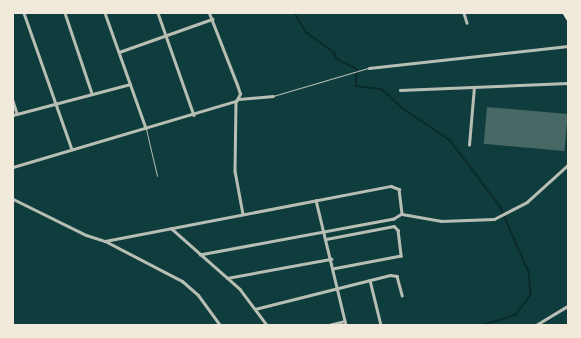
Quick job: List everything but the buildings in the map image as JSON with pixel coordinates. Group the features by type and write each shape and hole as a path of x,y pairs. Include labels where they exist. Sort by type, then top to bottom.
{"main road":[{"path":"565,13 568,18"}],"street":[{"path":"24,13 54,103 72,149"},
{"path":"65,13 92,93"},
{"path":"105,13 146,128"},
{"path":"158,13 194,115"},
{"path":"209,13 237,85 238,100 235,171 243,214"},
{"path":"464,13 467,23"},
{"path":"119,52 212,19"},
{"path":"369,68 568,46"},
{"path":"400,90 568,83"},
{"path":"13,115 130,84"},
{"path":"469,145 474,87"},
{"path":"13,167 194,115 238,100 273,96"},
{"path":"13,100 18,113"},
{"path":"200,255 324,233 402,214 441,221 499,217 521,205 568,165"},
{"path":"104,241 170,227 394,186 400,192 402,214"},
{"path":"13,199 86,235 104,241 182,281 198,295 220,325"},
{"path":"316,200 346,323 329,325"},
{"path":"326,239 394,226 398,230 401,256 333,269"},
{"path":"170,227 226,278 255,308 267,325"},
{"path":"226,278 331,259"},
{"path":"255,308 394,274 402,295"},
{"path":"370,280 381,325"},
{"path":"538,324 568,306"}],"lane":[{"path":"273,96 369,68"},
{"path":"146,128 157,176"}],"waterway":[{"path":"295,13 306,32 334,52 337,59 357,69 356,86 382,89 401,107 450,140 500,206 529,272 531,295 516,315 485,325"}]}
